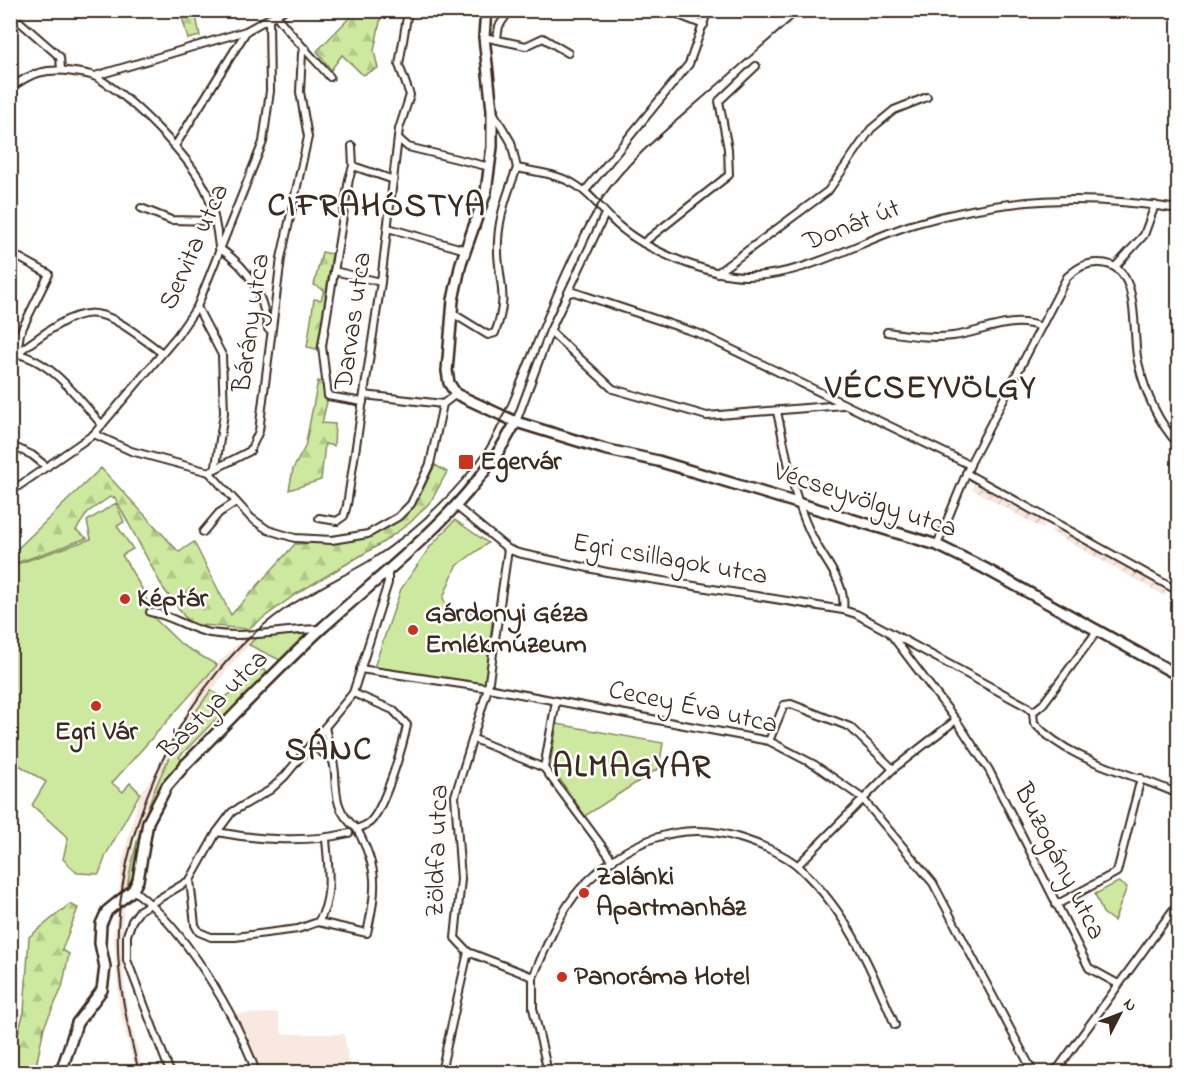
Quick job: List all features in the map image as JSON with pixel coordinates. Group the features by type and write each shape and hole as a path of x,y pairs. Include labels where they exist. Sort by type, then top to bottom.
{"main road":[{"path":"456,394 449,383 447,371 457,278 476,226 490,167 492,110 484,37 486,10"},
{"name":"Vécseyvölgy utca","path":"456,394 516,423 798,502 937,545 1179,675"},
{"name":"Bástya utca","path":"132,890 138,880 148,822 167,786 186,764 321,629 388,573 457,507 486,470 516,423"},
{"path":"61,1072 77,1023 102,990 105,968 100,931 107,911 132,890"}],"street":[{"path":"497,38 499,26 510,10"},
{"path":"673,10 681,16 704,25"},
{"path":"585,192 689,64 708,10"},
{"path":"10,89 30,75 45,70 61,70 95,76 246,31 280,13 288,32 330,77"},
{"name":"Darvas utca","path":"319,518 337,521 344,516 349,493 381,282 402,115 410,95 399,65 407,17"},
{"name":"Servita utca","path":"10,492 94,434 197,307 263,142 270,91 268,20"},
{"path":"20,22 60,57 61,70"},
{"path":"175,146 246,31"},
{"path":"484,37 526,46 543,38 568,54"},
{"name":"Bárány utca","path":"209,472 216,466 236,459 254,446 259,431 269,335 289,218 308,137 300,92 302,53 306,50"},
{"path":"643,243 729,175 728,148 720,101 756,66"},
{"path":"95,76 162,131 206,191 215,221 219,248 238,260 250,274 260,297 269,335"},
{"path":"716,273 828,191 871,129 886,116 894,110 927,97"},
{"path":"452,313 488,335 495,333 504,305 504,286 498,256 501,213 517,168 511,142 492,110"},
{"path":"399,139 408,147 490,167"},
{"path":"352,146 353,166 322,346 328,396 443,404 456,394"},
{"path":"353,166 394,180"},
{"name":"Donát út","path":"517,168 557,176 585,192 605,214 643,243 716,273 744,276 790,272 913,224 963,211 1044,198 1077,198 1179,209"},
{"path":"1115,267 1144,235 1155,205"},
{"path":"141,208 171,220 215,221"},
{"path":"516,423 550,331 605,214"},
{"path":"388,228 466,250"},
{"path":"14,353 20,333 50,274 20,258"},
{"path":"937,545 966,473 1067,277 1083,265 1098,262 1115,267 1131,290 1136,352 1150,402 1179,444"},
{"path":"334,271 381,282"},
{"path":"568,293 574,292 700,334 970,465"},
{"path":"197,307 222,355 224,412 216,466"},
{"path":"14,353 68,319 95,312 110,316 162,353"},
{"path":"887,332 952,336 1016,321 1041,327"},
{"path":"550,331 613,388 707,417 843,405"},
{"path":"14,353 33,359 49,370 71,389 102,425"},
{"path":"94,434 131,451 209,472 236,502 268,530 296,538 332,540 368,534 398,517 411,504 422,486 439,435 443,404"},
{"path":"777,412 798,502 813,538 842,587 843,610"},
{"path":"10,445 32,455 47,466"},
{"path":"966,473 1179,591"},
{"path":"203,532 219,513 236,502"},
{"name":"Egri csillagok utca","path":"457,507 508,549 607,572 843,610 888,630 1034,712 1034,723 1072,754 1179,794"},
{"name":"Zöldfa utca","path":"508,549 488,688 455,796 461,879 456,938 468,952 533,977"},
{"path":"170,1072 127,960 126,950 132,921 140,910 190,880 217,832 232,812 270,790 285,776 353,693 388,582 388,573"},
{"path":"150,612 165,614 194,629 213,633 321,629"},
{"name":"Egri csillagok utca","path":"888,630 975,747"},
{"path":"1034,712 1044,704 1098,630"},
{"name":"Cecey Éva utca","path":"360,669 488,688 769,741 815,765 862,798 933,883 1032,1072"},
{"path":"353,693 393,710 407,725 404,740 380,807 369,823 357,829"},
{"path":"544,768 556,701"},
{"path":"769,741 784,705 791,704 850,727 893,769"},
{"path":"798,865 893,769 956,720"},
{"path":"190,880 195,925 199,932 211,937 298,929 318,922 367,933 376,878 372,859 357,829 347,821 337,804 325,727"},
{"path":"474,739 544,768 613,861"},
{"path":"311,744 332,761"},
{"name":"Buzogány utca","path":"975,747 989,770 1089,968 1118,984"},
{"path":"1056,905 1117,872 1141,778"},
{"path":"548,1072 533,1008 533,977 557,924 580,890 613,861 638,844 663,834 699,829 753,842 798,865 856,936 895,1025"},
{"path":"217,832 252,839 326,838 349,833"},
{"path":"318,922 322,916 328,891 326,838"},
{"path":"132,890 151,904 213,986 242,1037 256,1072"},
{"path":"1050,1072 1059,1067 1179,903"},
{"path":"441,1072 468,952"}],"shaded area":[{"path":"974,484 1047,523 1043,529 972,489"},
{"path":"1053,527 1168,590 1165,596 1051,532"},
{"path":"260,633 230,666 191,719 165,767 135,840 123,918 122,961 127,1006 143,1072 136,1072 119,1007 114,939 122,862 140,793 152,778 206,675 247,634"},
{"path":"278,1013 282,1034 344,1034 350,1072 256,1072 229,1014"}],"green space":[{"path":"153,11 195,11 200,36 188,39 182,17"},
{"path":"356,11 382,12 374,51 378,68 363,75 342,55 331,70 317,51"},
{"path":"322,252 332,254 317,349 307,347 314,299 321,300 324,290 314,285"},
{"path":"318,381 322,382 327,402 322,423 335,424 334,446 325,444 321,480 289,490 293,469 305,447"},
{"path":"435,465 447,472 431,501 411,522 382,543 296,594 248,629 190,624 163,588 115,498 110,497 88,512 76,530 87,538 11,565 11,555 101,468 179,552 194,542 231,615 295,544 361,537 391,526 415,503"},
{"name":"Egri Vár","path":"116,503 124,522 117,526 133,549 122,555 144,592 152,616 182,645 217,665 112,783 123,792 130,783 140,793 106,855 99,874 77,873 63,859 68,838 32,805 46,782 11,760 11,566 91,539 87,521"},
{"path":"455,520 488,543 456,566 443,598 448,609 493,615 485,684 373,670 401,589 430,547"},
{"path":"321,629 227,723 219,716 179,757 186,764 155,807 140,869 126,894 138,839 156,787 180,737 211,690 223,699 262,669 271,674 282,661 249,645 260,633"},
{"path":"557,724 663,743 659,768 585,816 550,765"},
{"path":"1118,882 1127,887 1114,921 1103,913 1095,894"},
{"path":"70,904 78,908 62,950 69,954 62,988 44,1027 35,1072 11,1072 11,1056 24,1012 29,937"}],"railway":[{"path":"139,1072 127,1019 119,965 118,928 123,884 133,839 147,795 190,710 217,673 248,639 282,611 369,561 399,540 427,516 465,476 485,450 498,426 567,264 606,193 653,142 803,10"}],"place":[{"name":"Egervár","path":"466,462"},
{"name":"Képtár","path":"125,599"},
{"name":"Gárdonyi Géza Emlékmúzeum","path":"413,630"},
{"name":"Egri Vár","path":"96,706"},
{"name":"Zalánki Apartmanház","path":"584,893"},
{"name":"Panoráma Hotel","path":"562,977"}],"district":[{"name":"CIFRAHÓSTYA","path":"377,207"},
{"name":"VÉCSEYVÖLGY","path":"931,389"},
{"name":"SÁNC","path":"329,751"},
{"name":"ALMAGYAR","path":"632,768"}]}
